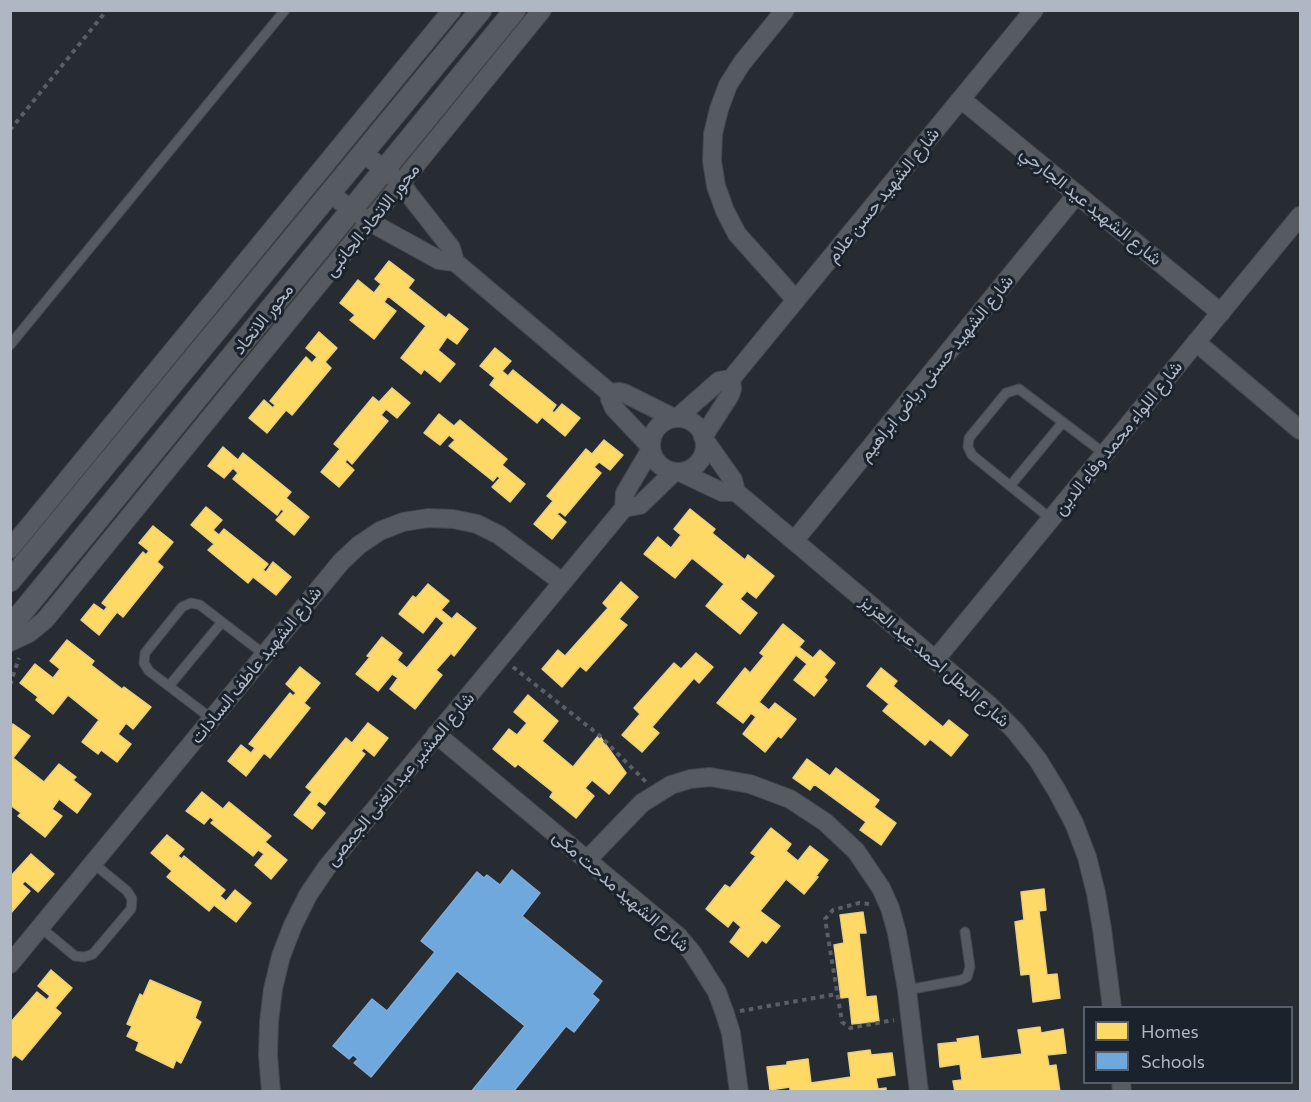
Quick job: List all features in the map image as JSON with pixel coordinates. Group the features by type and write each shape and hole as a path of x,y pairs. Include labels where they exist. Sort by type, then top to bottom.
{"street":[{"path":"10,549 452,10"},
{"name":"محور الاتحاد","path":"10,581 481,10"},
{"name":"محور الاتحاد","path":"15,635 352,210 515,10"},
{"name":"محور الاتحاد الجانبى","path":"15,635 45,620 542,10"},
{"path":"785,10 742,63 728,85 713,134 712,161 722,203 737,234 796,300"},
{"name":"شارع الشهيد حسن علام","path":"704,438 730,395 732,379 1034,10"},
{"name":"شارع الشهيد عيد الجارحي","path":"961,99 1221,313"},
{"path":"363,154 385,169 401,184 451,248 455,262"},
{"name":"شارع الشهيد حسنى رياض ابراهيم","path":"794,541 1077,194"},
{"path":"330,195 370,222 439,260 455,262 610,393 626,394 696,425 704,438 705,447 699,461 694,466 677,472 668,470 657,462 651,448 614,408 610,393"},
{"name":"شارع اللواء محمد وفاء الدين","path":"935,660 1300,216"},
{"path":"1196,342 1300,430"},
{"name":"شارع الشهيد حسن علام","path":"676,418 716,383 732,379"},
{"path":"651,448 651,440 657,428 662,423 676,418"},
{"name":"شارع البطل احمد عبد العزيز","path":"704,438 733,480 735,492"},
{"name":"شارع المشير عبد الغنى الجمصى","path":"271,1092 268,1055 272,1000 281,956 308,895 327,867 624,508 625,493 651,448"},
{"name":"شارع البطل احمد عبد العزيز","path":"677,472 722,492 735,492 990,706 1015,731 1038,760 1061,799 1074,823 1087,857 1096,893 1112,1006"},
{"name":"شارع المشير عبد الغنى الجمصى","path":"624,508 640,505 677,472"},
{"name":"شارع الشهيد عاطف السادات","path":"10,964 341,562 359,544 380,531 403,522 428,518 477,524 499,535 562,582"},
{"name":"شارع الشهيد مدحت مكى","path":"436,734 679,937 717,992 731,1032 739,1092"},
{"path":"587,860 642,803 680,782 710,777 750,784 790,799 825,822 856,851 881,888 890,908 907,990 919,1092"}],"lane":[{"path":"10,345 285,10"},
{"path":"1051,519 972,455 968,447 969,438 1010,390 1019,389 1104,454"},
{"path":"1010,486 1063,422"},
{"path":"212,719 146,667 145,653 175,616 186,605 200,605 265,655"},
{"path":"169,686 222,622"},
{"path":"40,927 75,956 84,957 93,954 131,909 133,904 130,895 93,863"},
{"path":"907,990 967,977 970,971 965,932"}],"path":[{"path":"10,130 107,10"},
{"path":"10,685 16,671 15,635"},
{"path":"501,657 598,735 657,793"},
{"path":"890,908 858,903 833,910 827,915 825,923 842,1022 846,1027 853,1028 910,1017"},
{"path":"725,1014 837,993"}],"building: Homes":[{"path":"389,261 414,280 408,288 446,318 449,314 468,329 457,344 447,337 438,350 455,364 440,382 424,369 421,374 401,358 426,326 388,296 384,302 396,311 374,339 350,320 355,315 340,303 358,280 374,293 381,284 375,279"},
{"path":"319,332 337,348 325,362 331,368 292,415 286,410 267,433 249,418 264,400 273,408 275,405 270,401 306,357 312,363 317,357 306,348"},
{"path":"495,348 511,361 502,371 508,376 513,370 556,405 552,411 554,413 562,404 580,418 565,436 542,417 537,423 490,385 495,378 480,366"},
{"path":"392,388 410,403 397,418 386,409 381,415 388,421 352,464 347,459 345,462 354,470 339,487 321,472 340,449 334,444 373,397 379,402"},
{"path":"439,414 454,426 460,420 507,459 502,465 525,484 510,502 492,487 500,478 497,476 493,481 449,446 455,440 449,435 440,445 424,433"},
{"path":"604,440 623,455 610,470 599,462 594,467 601,473 565,516 560,512 557,514 566,522 552,539 534,524 553,501 547,496 586,449 592,454"},
{"path":"223,447 238,460 243,453 291,492 286,498 309,517 294,535 276,520 284,511 281,509 277,515 233,479 238,473 233,468 224,478 208,466"},
{"path":"206,507 222,520 213,530 219,535 224,529 268,564 263,570 266,572 273,562 291,577 276,595 253,577 248,583 208,550 214,544 191,525"},
{"path":"690,509 715,529 712,533 745,560 748,555 774,576 756,598 747,591 740,599 757,613 740,634 706,606 724,584 692,558 675,578 644,554 658,537 671,548 681,535 674,529"},
{"path":"153,526 173,542 157,562 163,567 123,617 117,612 99,635 81,620 94,604 104,611 107,607 102,603 143,552 146,555 149,551 139,543"},
{"path":"621,582 638,597 619,619 627,625 586,671 580,666 562,687 542,669 558,650 565,656 608,608 603,603"},
{"path":"428,584 449,601 441,610 452,619 457,613 476,628 454,656 451,653 436,670 442,675 415,709 390,689 398,678 392,674 378,691 356,674 382,637 402,653 397,660 407,668 444,623 436,616 423,633 399,614 413,596 416,598"},
{"path":"783,624 804,641 799,647 813,658 820,650 835,663 824,677 827,680 814,696 794,680 807,664 796,655 759,702 769,710 775,703 796,719 781,738 778,736 765,752 743,734 756,717 751,713 743,723 717,703 745,668 750,673 764,656 760,653"},
{"path":"67,640 94,661 91,665 122,689 124,687 151,707 133,729 126,723 118,734 131,744 117,762 101,750 98,754 82,742 99,720 68,695 53,714 36,700 38,697 20,683 35,664 53,678 60,669 50,661"},
{"path":"696,653 713,667 699,683 694,678 652,727 659,733 642,752 622,735 640,714 634,708 674,663 681,669"},
{"path":"300,667 320,683 304,703 310,708 270,758 264,753 246,776 228,761 241,745 251,753 255,748 249,744 290,693 293,696 296,693 286,684"},
{"path":"881,668 897,681 893,686 943,727 949,720 968,735 951,756 930,739 925,745 883,711 889,704 867,686"},
{"path":"528,695 558,721 542,741 573,767 599,735 626,773 609,794 592,780 585,788 594,796 576,818 550,797 553,792 518,764 515,767 493,749 509,729 517,735 527,723 514,712"},
{"path":"368,723 388,738 374,756 364,748 361,751 365,754 325,805 319,801 316,805 325,813 312,829 294,815 312,792 306,787 346,738 352,743"},
{"path":"13,724 30,736 13,758 44,782 59,764 76,777 73,780 91,794 77,813 59,799 52,809 62,816 45,837 18,816 21,813 10,805 10,727"},
{"path":"807,759 830,776 836,768 879,800 874,807 896,823 881,845 860,830 866,822 814,784 810,790 793,778"},
{"path":"202,792 223,809 229,802 271,836 265,842 287,860 271,879 255,865 264,854 258,850 253,856 211,823 214,820 210,817 204,824 186,811"},
{"path":"771,828 791,844 786,851 798,861 810,846 828,860 804,894 786,879 760,911 780,926 766,943 762,940 748,957 730,942 741,927 733,920 728,927 706,909 725,885 730,888 756,856 751,853"},
{"path":"167,835 184,849 178,856 182,859 184,856 225,890 220,896 226,901 235,890 251,903 236,922 214,905 209,911 167,877 172,871 151,853"},
{"path":"31,854 54,874 38,892 25,881 22,884 30,891 10,914 10,877"},
{"path":"1044,889 1046,910 1039,911 1047,975 1057,974 1060,998 1033,1002 1030,974 1021,975 1015,922 1024,920 1021,892"},
{"path":"863,912 866,933 859,933 866,997 876,996 879,1021 852,1024 849,997 841,998 834,945 844,943 840,915"},
{"path":"51,970 72,988 55,1008 61,1013 22,1060 15,1055 10,1060 10,1023 37,992 47,1000 50,996 38,986"},
{"path":"150,980 201,1002 195,1018 201,1022 181,1063 176,1060 173,1068 136,1050 139,1042 127,1036 132,1026 127,1024 140,994 143,996"},
{"path":"1040,1027 1041,1033 1063,1029 1066,1053 1047,1055 1049,1066 1056,1065 1060,1092 955,1092 953,1081 962,1080 960,1064 940,1067 938,1044 958,1042 957,1039 978,1036 981,1059 1022,1054 1018,1030"},
{"path":"870,1050 871,1055 892,1053 895,1075 876,1078 878,1089 886,1088 886,1092 790,1092 790,1087 770,1090 767,1067 787,1065 787,1062 808,1059 811,1083 851,1077 848,1053"}],"building: Schools":[{"path":"512,870 540,893 522,916 602,981 592,994 599,1000 574,1032 566,1026 513,1092 471,1092 525,1026 457,971 371,1077 354,1063 358,1059 353,1055 349,1059 333,1046 372,999 387,1011 435,952 421,941 477,872 484,878 487,875 500,885"}]}
